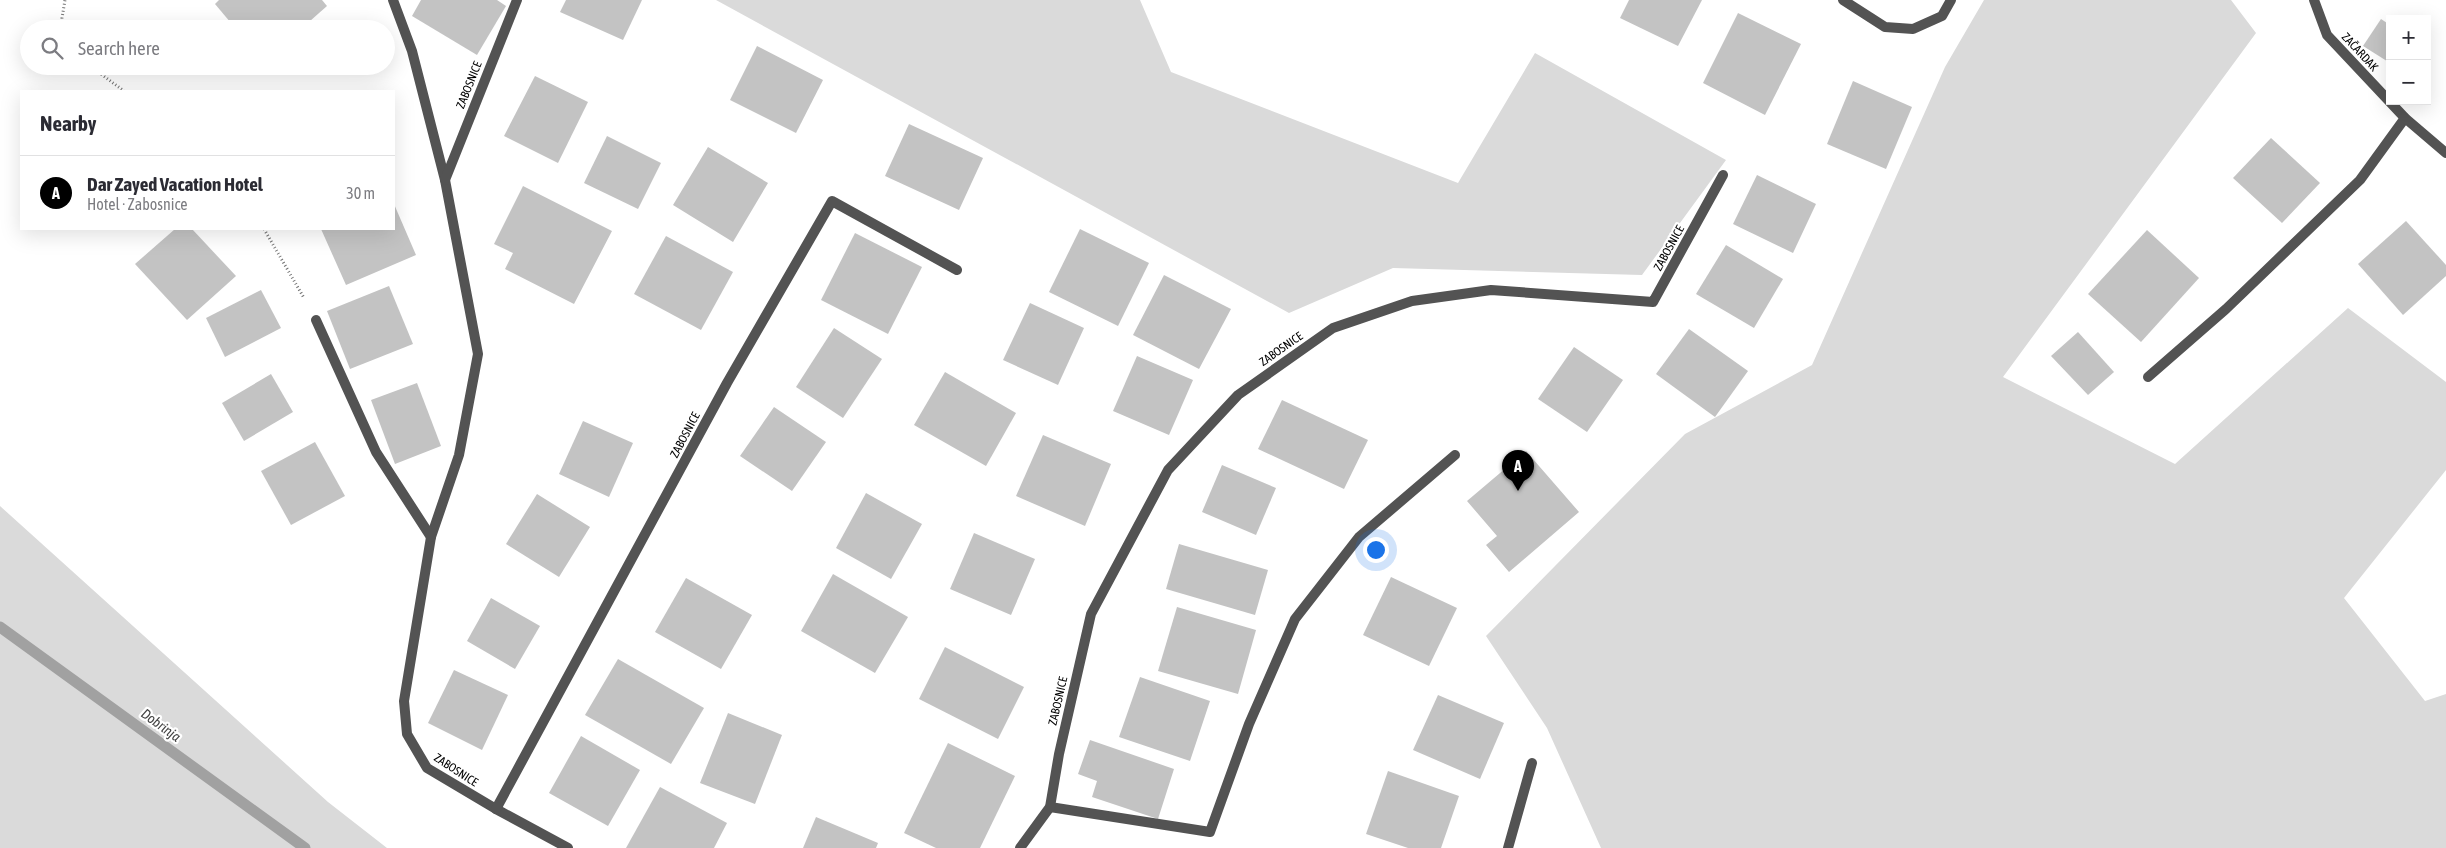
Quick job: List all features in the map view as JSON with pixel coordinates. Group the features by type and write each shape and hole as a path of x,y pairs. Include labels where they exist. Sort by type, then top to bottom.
{"street":[{"name":"ZABOSNICE","path":"394,0 412,52 445,180 478,354 459,454 431,537 404,701 407,734 427,768 496,809 568,848"},
{"name":"ZABOSNICE","path":"445,180 517,0"},
{"path":"1843,0 1885,27 1913,29 1942,16 1951,0"},
{"name":"ZAČARDAK","path":"2314,0 2327,34 2405,118 2446,153"},
{"path":"2148,377 2226,309 2360,180 2405,118"},
{"name":"ZABOSNICE","path":"1020,848 1050,807 1059,754 1091,614 1168,470 1238,395 1333,328 1412,302 1491,290 1653,302 1723,175"},
{"name":"ZABOSNICE","path":"496,809 727,383 832,201 957,270"},
{"path":"316,320 376,452 431,537"},
{"path":"1050,807 1210,832 1249,724 1295,619 1359,537 1455,455"},
{"path":"1508,848 1532,762"}],"path":[{"path":"62,20 65,0"},
{"path":"102,75 123,90"},
{"path":"265,230 316,320"}],"shaded area":[{"path":"716,0 1140,0 1171,72 1458,183 1535,53 1726,160 1642,275 1393,268 1289,313"},
{"path":"1984,0 2231,0 2256,33 2003,377 2175,464 2348,308 2446,382 2446,470 2344,598 2425,701 2446,694 2446,848 1601,848 1547,728 1486,636 1685,434 1812,365 1945,67"},
{"path":"0,506 328,802 387,848 0,848"}],"building":[{"path":"219,0 322,0 327,6 311,20 228,20 215,4"},
{"path":"421,0 497,0 506,6 477,55 412,16"},
{"path":"566,0 642,0 623,40 560,12"},
{"path":"1629,0 1702,0 1678,46 1620,18"},
{"path":"1738,13 1801,44 1765,115 1703,83"},
{"path":"2381,19 2386,22 2386,60 2363,46"},
{"path":"757,46 823,80 796,133 730,100"},
{"path":"535,76 588,102 558,163 504,136"},
{"path":"1853,81 1912,107 1886,169 1827,144"},
{"path":"909,124 983,158 959,210 885,176"},
{"path":"607,136 661,163 638,209 584,183"},
{"path":"2271,138 2320,183 2282,223 2233,178"},
{"path":"708,147 768,183 733,242 673,205"},
{"path":"1757,175 1816,204 1793,253 1733,224"},
{"path":"523,186 612,231 574,304 505,269 513,253 494,244"},
{"path":"395,206 416,255 346,285 321,230 395,230"},
{"path":"2406,221 2446,265 2446,276 2403,315 2358,264"},
{"path":"1080,229 1149,263 1118,326 1049,292"},
{"path":"174,230 193,230 236,276 187,320 135,264"},
{"path":"2147,230 2199,278 2141,342 2088,294"},
{"path":"855,233 922,267 888,334 821,300"},
{"path":"666,236 733,272 701,330 634,294"},
{"path":"1726,245 1783,279 1754,328 1696,294"},
{"path":"1164,275 1231,309 1199,369 1133,335"},
{"path":"389,286 413,344 350,369 327,311"},
{"path":"261,290 281,328 225,357 206,318"},
{"path":"1030,303 1084,328 1058,385 1003,360"},
{"path":"834,328 882,359 843,418 796,387"},
{"path":"1689,329 1748,371 1715,417 1656,374"},
{"path":"2078,332 2114,372 2088,395 2051,356"},
{"path":"1574,347 1623,380 1587,432 1538,399"},
{"path":"1137,356 1193,380 1169,435 1113,411"},
{"path":"945,372 1016,413 986,466 914,425"},
{"path":"271,374 293,412 244,441 222,403"},
{"path":"417,383 441,446 395,464 371,400"},
{"path":"1282,400 1368,440 1344,489 1258,449"},
{"path":"774,407 826,442 792,491 740,456"},
{"path":"583,421 633,443 609,497 559,474"},
{"path":"1043,435 1111,464 1085,526 1016,496"},
{"path":"315,442 345,496 291,525 261,471"},
{"path":"1526,451 1579,512 1509,572 1486,545 1497,536 1467,501"},
{"path":"1222,465 1276,488 1256,535 1202,512"},
{"path":"866,493 922,524 891,579 836,548"},
{"path":"537,494 590,527 559,577 506,544"},
{"path":"974,533 1035,559 1011,615 950,589"},
{"path":"1179,544 1268,570 1255,615 1166,589"},
{"path":"833,574 908,617 875,673 801,631"},
{"path":"1391,577 1457,608 1429,666 1363,635"},
{"path":"686,578 752,615 721,669 655,632"},
{"path":"491,598 540,626 515,669 467,641"},
{"path":"1177,607 1256,630 1238,694 1158,671"},
{"path":"945,647 1024,687 998,739 919,699"},
{"path":"618,659 704,708 671,764 585,715"},
{"path":"454,670 508,695 482,750 428,723"},
{"path":"1140,677 1210,701 1190,761 1119,737"},
{"path":"1438,695 1504,723 1480,779 1413,750"},
{"path":"728,713 782,735 755,804 700,783"},
{"path":"581,736 640,770 608,826 549,793"},
{"path":"1090,740 1174,769 1158,819 1092,797 1097,781 1078,774"},
{"path":"948,743 1015,776 980,848 936,848 904,833"},
{"path":"1388,771 1459,796 1441,848 1408,848 1366,834"},
{"path":"660,787 727,823 714,848 626,848"},
{"path":"816,817 878,843 876,848 803,848"}],"waterway":[{"name":"Dobrinja","path":"0,627 305,848"}],"place":[{"name":"Dar Zayed Vacation Hotel","path":"1518,491"}]}
